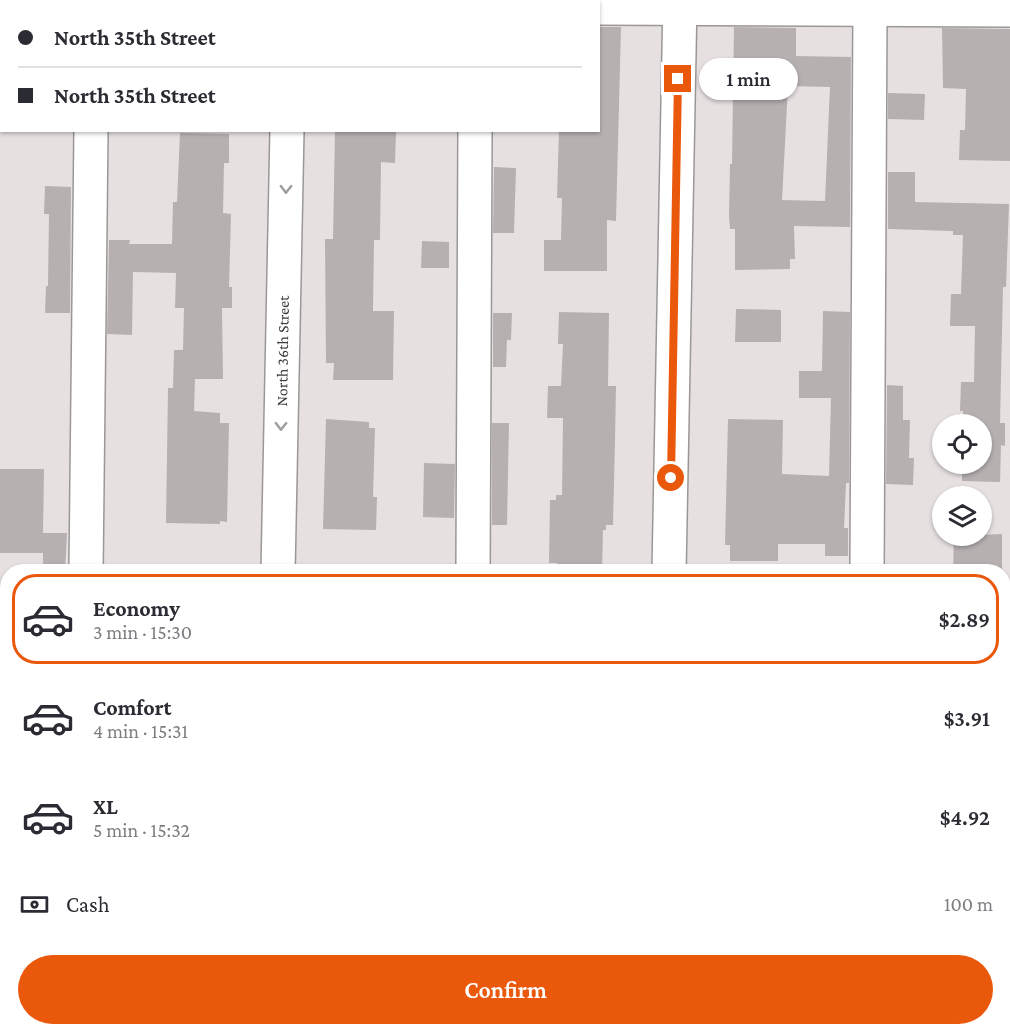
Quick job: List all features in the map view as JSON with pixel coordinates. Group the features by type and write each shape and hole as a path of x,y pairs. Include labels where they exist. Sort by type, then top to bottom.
{"street":[{"path":"600,8 680,4 870,10 1010,10"},
{"path":"669,564 680,4"},
{"path":"867,564 870,10"},
{"path":"86,564 92,132"},
{"name":"North 36th Street","path":"278,564 287,132"},
{"path":"473,564 476,132"}],"building":[{"path":"600,27 621,27 616,221 607,220 607,271 544,271 544,240 561,240 562,198 557,198 559,132 600,132"},
{"path":"734,27 796,28 796,56 851,57 850,227 794,226 795,259 790,259 790,269 735,270 735,229 730,229 729,217 730,164 732,164","holes":["788,86 830,87 825,201 782,200"]},
{"path":"942,28 1010,29 1010,161 959,160 960,130 965,130 966,89 943,88"},
{"path":"888,93 925,94 924,120 888,119"},
{"path":"335,132 396,132 395,163 381,162 380,240 374,240 373,311 394,311 393,380 333,380 334,363 326,363 325,239 333,239"},
{"path":"180,133 229,134 229,163 224,163 223,213 231,214 229,287 232,287 232,308 222,308 223,379 195,379 194,411 220,413 220,423 229,423 227,522 220,521 220,524 166,523 168,388 173,388 174,350 183,350 184,308 175,308 176,273 133,272 132,335 107,334 109,240 130,240 129,244 172,244 173,202 177,202"},
{"path":"494,167 516,168 514,233 493,233"},
{"path":"888,172 915,172 915,202 1009,204 1006,287 1003,287 1000,423 1005,423 1005,446 1001,445 1000,482 962,481 962,474 992,474 992,414 963,414 963,411 960,411 961,382 974,382 975,326 950,326 951,294 961,294 963,235 953,235 953,231 888,229"},
{"path":"45,186 71,187 70,313 45,313 46,286 48,286 49,214 44,214"},
{"path":"422,241 449,242 449,268 421,268"},
{"path":"736,309 781,310 781,342 735,342"},
{"path":"823,311 850,312 849,483 846,483 844,528 848,528 848,556 825,556 825,544 778,544 778,561 730,561 730,545 725,545 728,419 783,420 782,474 829,476 831,398 799,398 799,371 822,371"},
{"path":"559,312 609,313 608,386 616,386 613,525 606,525 606,530 603,530 602,564 549,563 550,500 556,500 556,495 562,495 563,418 547,418 548,386 561,386 563,344 558,344"},
{"path":"493,313 512,313 511,340 507,340 506,367 493,367"},
{"path":"887,385 903,386 903,420 910,420 909,458 914,458 913,485 886,484"},
{"path":"326,419 369,422 369,428 375,428 373,497 377,497 376,530 323,529"},
{"path":"492,423 509,423 507,525 492,525"},
{"path":"424,463 455,464 454,518 423,517"},
{"path":"0,469 44,469 43,533 67,533 65,564 43,564 43,553 0,553"},
{"path":"992,534 1002,534 1002,564 953,564 954,546 992,546"}],"route":[{"path":"671,478 678,79"}]}
